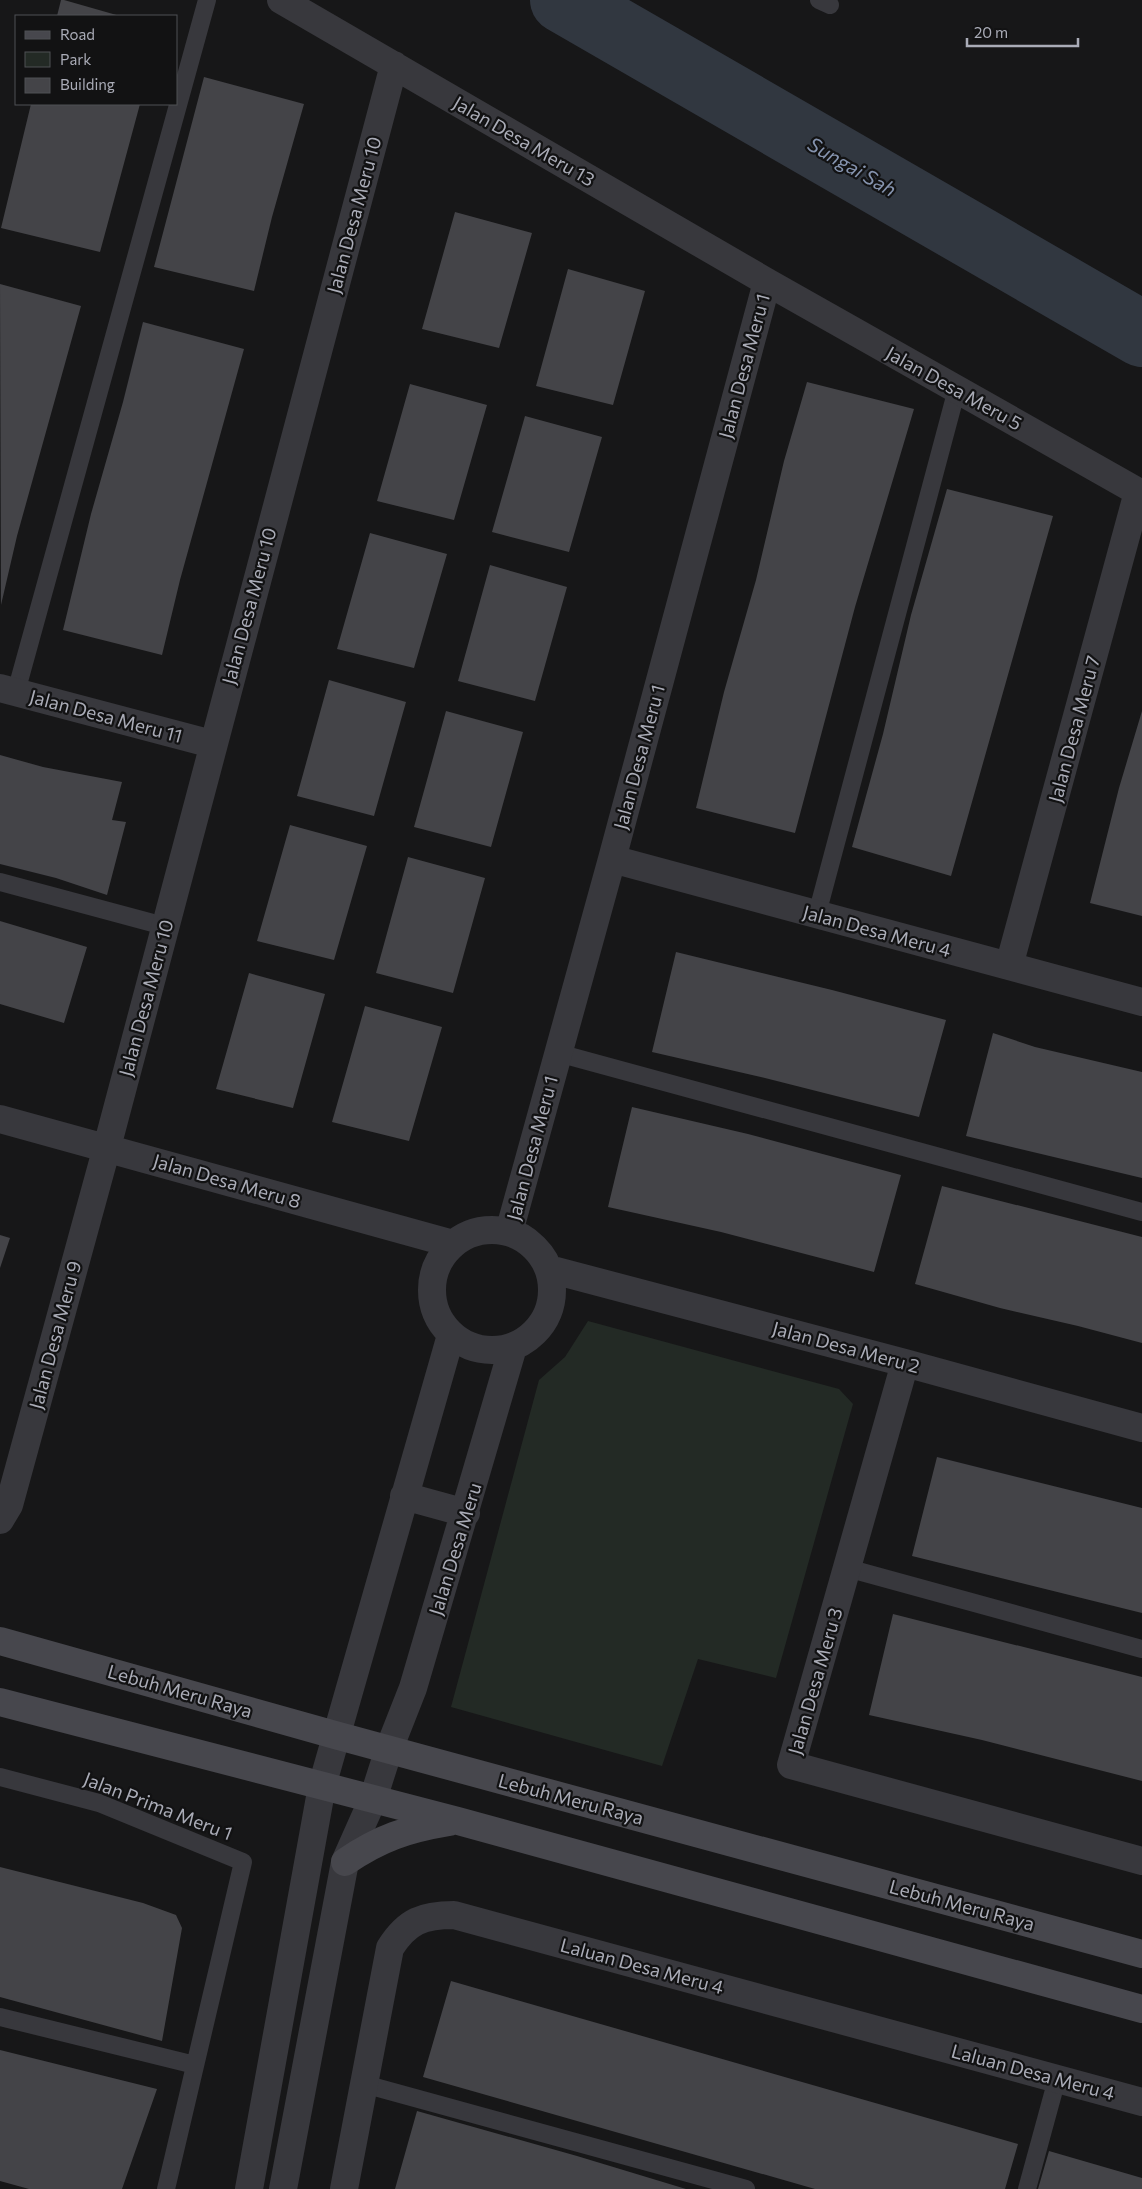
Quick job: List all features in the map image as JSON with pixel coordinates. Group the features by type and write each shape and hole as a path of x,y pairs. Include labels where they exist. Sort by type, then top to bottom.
{"main road":[{"name":"Lebuh Meru Raya","path":"0,1641 335,1735 1142,1954"},
{"path":"0,1702 458,1821 1142,2009"},
{"path":"345,1862 392,1835 419,1827 458,1821"}],"street":[{"name":"Jalan Desa Meru 13","path":"281,0 767,282"},
{"name":"Jalan Desa Meru 10","path":"106,1148 394,65"},
{"name":"Jalan Desa Meru 5","path":"767,282 1140,493"},
{"name":"Jalan Desa Meru 1","path":"509,1232 612,859 767,282"},
{"name":"Jalan Desa Meru 7","path":"1009,966 1140,493"},
{"name":"Jalan Desa Meru 11","path":"8,690 212,744"},
{"name":"Jalan Desa Meru 4","path":"612,859 1142,1002"},
{"name":"Jalan Desa Meru 8","path":"0,1119 453,1244"},
{"name":"Jalan Desa Meru 9","path":"0,1520 9,1506 106,1148"},
{"path":"489,1229 509,1232 526,1240 540,1252 549,1269 553,1287 550,1306 542,1323 530,1337 513,1347 497,1350 480,1350 464,1344 450,1335 440,1322 433,1306 431,1289 434,1272 442,1256 453,1244 470,1234 489,1229"},
{"name":"Jalan Desa Meru 2","path":"549,1269 1142,1428"},
{"path":"249,2189 322,1786 450,1335"},
{"name":"Jalan Desa Meru","path":"283,2189 345,1862 373,1799 389,1749 414,1688 513,1347"},
{"name":"Jalan Desa Meru 3","path":"905,1363 791,1765 1142,1862"},
{"path":"404,1496 466,1513"},
{"name":"Laluan Desa Meru 4","path":"344,2189 390,1948 400,1932 415,1922 433,1915 454,1914 1142,2102"}],"lane":[{"path":"178,101 207,0"},
{"path":"8,690 177,105"},
{"path":"817,914 958,390"},
{"path":"0,882 164,926"},
{"path":"558,1052 1142,1212"},
{"path":"847,1568 1142,1649"},
{"name":"Jalan Prima Meru 1","path":"0,1777 99,1803 242,1862 195,2065"},
{"path":"0,2017 195,2065 166,2189"},
{"path":"1027,2189 1057,2079"},
{"path":"364,2084 746,2189"}],"green space":[{"path":"588,1321 839,1389 853,1404 776,1678 698,1659 662,1766 451,1707 539,1380 565,1357"}],"building":[{"path":"61,0 64,0 116,15 57,15"},
{"path":"204,77 304,104 272,217 254,291 154,267"},
{"path":"31,105 140,105 100,252 1,228"},
{"path":"455,212 532,233 499,348 422,329"},
{"path":"568,269 645,291 613,405 536,386"},
{"path":"0,284 81,306 17,536 1,605"},
{"path":"143,322 244,349 180,580 162,655 63,630 91,514 123,402"},
{"path":"807,382 914,409 855,607 795,833 696,808 724,692 756,580 784,461"},
{"path":"410,384 487,405 454,520 377,501"},
{"path":"525,416 602,437 569,552 492,532"},
{"path":"947,489 1053,516 951,876 852,847 883,734 911,615"},
{"path":"370,533 447,554 414,668 337,649"},
{"path":"490,565 567,587 535,701 458,681"},
{"path":"329,680 406,702 374,816 297,796"},
{"path":"446,711 523,732 491,847 414,827"},
{"path":"1142,711 1142,916 1090,903 1119,788"},
{"path":"0,755 43,767 122,782 112,820 126,822 107,895 56,878 0,864"},
{"path":"290,825 367,846 334,960 257,941"},
{"path":"408,857 485,878 453,993 376,973"},
{"path":"0,921 87,947 64,1023 0,1004"},
{"path":"676,952 946,1020 919,1117 652,1052"},
{"path":"249,973 325,994 293,1108 216,1089"},
{"path":"365,1006 442,1027 409,1141 332,1122"},
{"path":"993,1033 1035,1047 1142,1072 1142,1178 966,1136"},
{"path":"632,1107 748,1134 901,1175 874,1272 721,1232 608,1207"},
{"path":"942,1186 1142,1237 1142,1343 1000,1308 915,1284"},
{"path":"0,1235 10,1238 0,1268"},
{"path":"937,1457 1142,1508 1142,1613 912,1556"},
{"path":"893,1614 1142,1677 1142,1781 982,1740 869,1715"},
{"path":"0,1867 143,1903 176,1915 182,1928 162,2041 0,1997"},
{"path":"451,1981 1018,2144 1005,2189 815,2189 423,2077"},
{"path":"0,2050 157,2089 122,2189 29,2189 0,2181"},
{"path":"417,2111 577,2156 686,2189 395,2189"},
{"path":"1049,2151 1142,2178 1142,2189 1038,2189"}],"waterway":[{"name":"Sungai Sah","path":"563,0 1142,334"}]}
